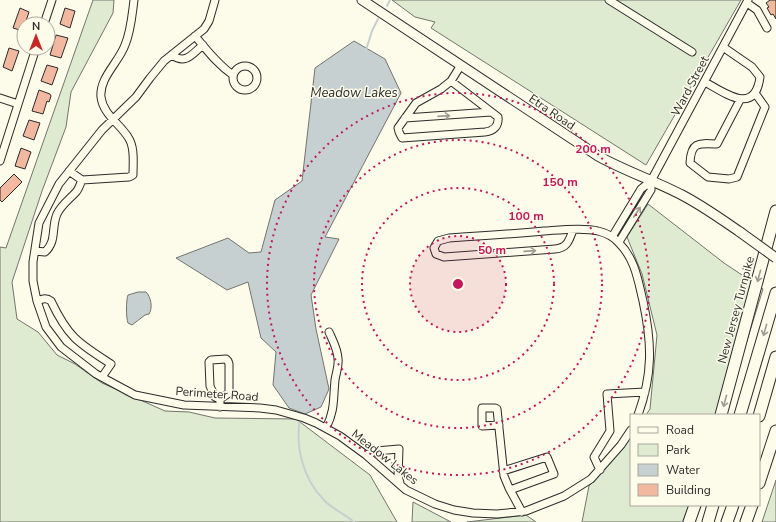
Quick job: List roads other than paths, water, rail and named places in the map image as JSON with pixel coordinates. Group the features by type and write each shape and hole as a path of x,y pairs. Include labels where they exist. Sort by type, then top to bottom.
{"highway":[{"name":"New Jersey Turnpike","path":"721,414 776,211"},
{"path":"740,414 776,293"},
{"path":"760,414 776,357"},
{"path":"760,480 776,431"},
{"path":"689,522 694,506"},
{"path":"708,522 713,506"},
{"path":"727,522 732,506"},
{"path":"746,522 752,506"}],"main road":[{"name":"Etra Road","path":"362,0 598,156 619,168 651,181 696,203 776,258"}],"street":[{"path":"47,16 52,0"},
{"path":"69,171 82,180 130,177 133,175 132,154 128,137 107,112 102,101 101,89 125,45 134,0"},
{"name":"Perimeter Road","path":"215,0 210,21 204,29 164,61 136,97 102,130 59,184 39,223 33,262 33,281 37,301 46,326 61,348 102,377 135,395 184,405 220,403 288,413"},
{"path":"609,0 692,52"},
{"path":"747,2 758,10 767,28"},
{"name":"Ward Street","path":"651,181 747,2"},
{"path":"196,36 225,70 233,75"},
{"path":"172,55 178,60 184,60 203,45"},
{"path":"705,82 740,100 751,97 759,89 760,77 752,67 723,47"},
{"path":"0,161 33,56"},
{"path":"451,81 498,117 498,124 495,129 491,132 402,138 398,132 398,128 416,103 441,89 451,81 461,65"},
{"path":"740,100 717,144 703,143 697,145 690,152 690,163 708,177 729,179 736,177 765,107 754,93"},
{"path":"0,98 18,104"},
{"path":"405,118 491,112"},
{"path":"35,252 45,252 51,246 57,214 63,204 77,190 82,180"},
{"path":"612,237 641,189 651,181"},
{"path":"619,242 651,190 651,181"},
{"path":"573,230 570,239 562,248 444,257 436,254 434,248 441,239 573,230 599,231 619,242 633,263 649,332 650,364 645,392 638,414"},
{"path":"37,301 44,298 51,301 61,322 69,333 86,349 111,364 102,377"},
{"path":"326,428 332,417 334,408 339,360 329,332"},
{"path":"226,359 228,361 229,390 220,403 212,394 210,386 209,362 211,360 226,359"},
{"path":"600,470 594,457 610,431 607,394 645,392"},
{"name":"Meadow Lakes","path":"288,413 304,418 340,436 366,455 406,490 454,510 473,513 497,514 522,512 564,496 592,479 621,445 630,432"},
{"path":"498,425 503,471 510,490 522,512"},
{"path":"366,455 376,451 400,449 398,476 401,485"},
{"path":"503,471 547,457 554,474 510,490"}],"water":[{"name":"Meadow Lakes","path":"354,41 385,59 401,93 325,237 339,239 311,295 316,329 329,389 321,407 305,414 289,408 273,385 276,352 261,338 248,282 227,290 176,258 228,238 249,253 261,252 275,200 302,181 315,68"},
{"path":"138,292 146,292 148,294 151,309 149,314 145,315 132,325 127,321 127,297 128,295"}],"waterway":[{"path":"387,6 390,0"},
{"path":"366,50 372,31 378,19"},
{"path":"300,418 300,451 302,462 311,482 317,492 327,503 354,522"}]}
